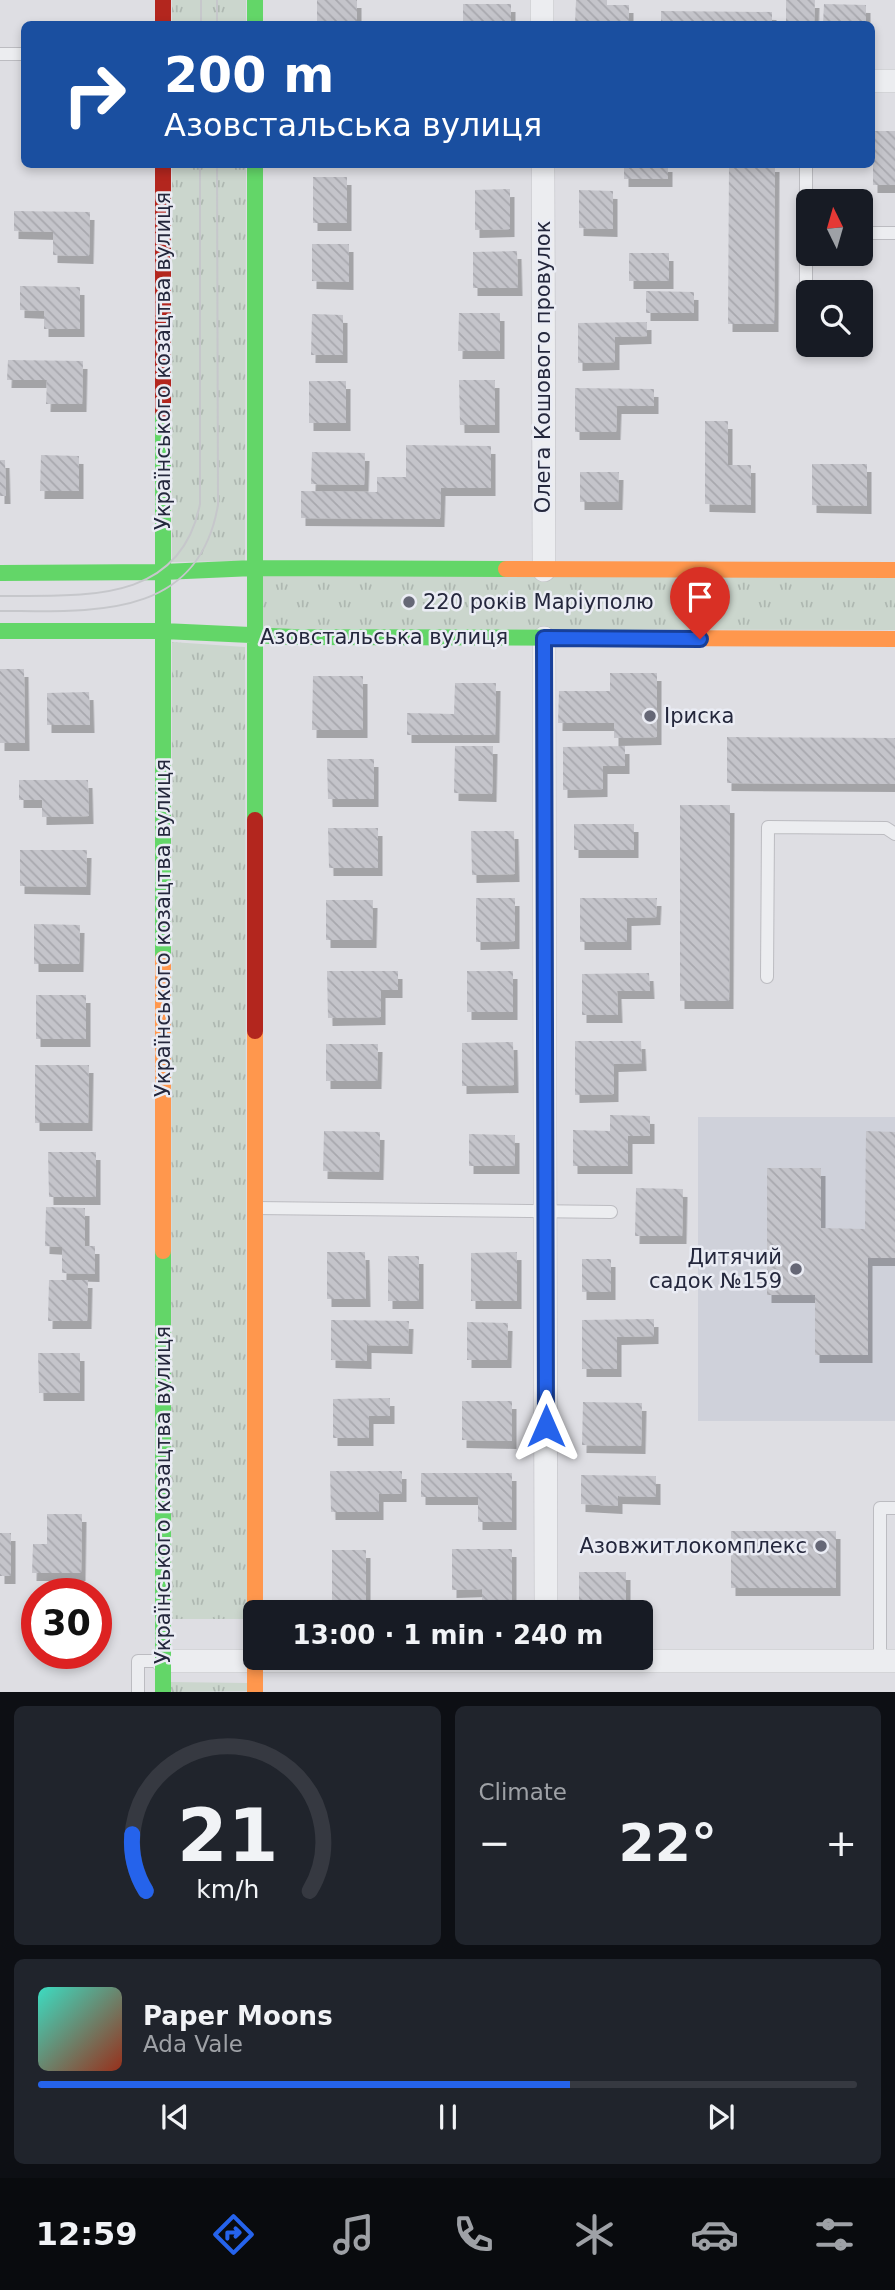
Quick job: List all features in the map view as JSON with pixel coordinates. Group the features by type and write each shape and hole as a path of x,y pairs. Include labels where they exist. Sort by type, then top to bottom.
{"street":[{"path":"163,0 163,21"},
{"path":"255,0 255,21"},
{"path":"542,0 542,21"},
{"path":"875,81 895,81"},
{"name":"Українського козацтва вулиця","path":"163,168 163,1692"},
{"path":"255,168 255,1600"},
{"name":"Олега Кошового провулок","path":"543,168 544,570"},
{"path":"0,573 163,572 254,568 895,570"},
{"name":"Азовстальська вулиця","path":"0,631 163,631 254,636 895,639"},
{"path":"544,638 546,1600"},
{"path":"653,1660 888,1661"},
{"path":"163,1661 243,1661"},
{"path":"255,1670 255,1692"}],"lane":[{"path":"0,54 21,54"},
{"path":"806,168 806,189"},
{"path":"873,233 895,233"},
{"path":"767,977 768,827 886,828 895,834"},
{"path":"255,1208 611,1212"},
{"path":"888,1661 880,1508 895,1508"},
{"path":"138,1692 138,1661 163,1661"}],"shaded area":[{"name":"Дитячий садок №159","path":"698,1117 895,1117 895,1421 698,1421"}],"green space":[{"path":"172,0 246,0 246,21 172,21"},
{"path":"172,168 246,168 245,561 172,562"},
{"path":"263,575 895,576 895,630 263,629"},
{"path":"172,642 245,647 247,1600 243,1600 243,1619 171,1619"},
{"path":"170,1682 247,1683 247,1691 170,1692"}],"building":[{"path":"317,0 357,0 357,21 317,21"},
{"path":"576,0 607,0 607,5 629,5 629,21 575,21"},
{"path":"786,0 815,0 814,21 786,21"},
{"path":"463,4 511,4 511,21 463,21"},
{"path":"824,4 866,5 866,21 823,21"},
{"path":"661,11 772,12 772,21 661,21"},
{"path":"875,131 895,131 895,185 873,185"},
{"path":"624,168 668,168 668,179 624,179"},
{"path":"729,168 775,168 774,324 728,324"},
{"path":"313,177 347,177 347,223 313,223"},
{"path":"510,189 510,229 475,230 475,190"},
{"path":"579,190 613,191 613,229 579,228"},
{"path":"14,211 90,212 89,256 53,255 53,232 14,231"},
{"path":"312,244 349,244 349,282 312,281"},
{"path":"517,251 518,288 473,288 473,252"},
{"path":"629,253 669,253 669,281 629,281"},
{"path":"20,286 80,287 80,329 44,329 44,311 20,310"},
{"path":"646,291 694,292 694,313 646,313"},
{"path":"459,313 500,313 500,351 458,351"},
{"path":"312,314 343,315 343,355 311,355"},
{"path":"647,322 647,336 615,337 615,362 578,363 578,323"},
{"path":"8,360 83,361 82,404 46,404 47,380 7,380"},
{"path":"459,380 495,380 495,425 460,425"},
{"path":"309,381 346,381 346,423 309,423"},
{"path":"575,388 654,389 654,406 617,406 616,432 575,432"},
{"path":"705,421 728,421 728,465 751,465 751,505 705,504"},
{"path":"406,445 491,446 491,488 441,488 440,519 301,518 301,491 377,492 377,477 406,477"},
{"path":"312,452 365,453 364,485 311,484"},
{"path":"41,455 79,456 79,491 40,491"},
{"path":"0,460 5,460 6,496 0,496"},
{"path":"812,464 867,464 867,506 812,505"},
{"path":"580,472 619,472 618,502 580,502"},
{"path":"0,669 24,669 25,743 0,743"},
{"path":"610,673 657,673 657,737 614,738 614,723 558,723 559,691 610,691"},
{"path":"313,676 363,676 363,730 312,730"},
{"path":"455,683 496,683 495,735 407,735 407,713 454,714"},
{"path":"89,692 90,725 47,725 47,693"},
{"path":"727,737 895,738 895,784 727,783"},
{"path":"455,746 493,746 492,794 454,793"},
{"path":"625,746 625,766 603,766 603,789 563,790 563,747"},
{"path":"327,759 374,759 374,799 328,799"},
{"path":"19,780 88,780 89,816 42,817 42,800 19,800"},
{"path":"680,805 730,805 729,1001 680,1001"},
{"path":"574,824 634,824 634,850 574,850"},
{"path":"328,828 378,828 378,868 329,868"},
{"path":"471,831 514,831 515,874 472,875"},
{"path":"20,850 87,850 86,887 20,886"},
{"path":"476,898 515,898 515,941 476,942"},
{"path":"580,898 657,898 656,917 627,918 627,942 580,942"},
{"path":"326,900 373,900 372,940 326,940"},
{"path":"34,924 80,925 79,964 34,964"},
{"path":"327,971 398,971 398,990 381,990 381,1017 328,1018"},
{"path":"467,971 513,971 513,1012 467,1012"},
{"path":"649,973 650,991 617,991 618,1015 582,1015 582,974"},
{"path":"36,995 86,995 86,1039 36,1039"},
{"path":"575,1041 641,1041 642,1063 614,1064 614,1094 575,1095"},
{"path":"513,1042 514,1085 462,1086 462,1043"},
{"path":"326,1044 378,1044 377,1081 326,1081"},
{"path":"35,1065 89,1065 88,1123 35,1123"},
{"path":"610,1115 650,1116 650,1136 628,1136 628,1166 573,1166 573,1130 610,1131"},
{"path":"324,1131 380,1132 379,1172 323,1171"},
{"path":"866,1131 895,1132 895,1258 868,1258 868,1355 815,1355 815,1295 767,1295 767,1168 821,1168 821,1228 865,1229"},
{"path":"469,1134 515,1135 515,1166 469,1166"},
{"path":"48,1152 96,1152 96,1197 49,1197"},
{"path":"636,1188 683,1189 682,1236 635,1236"},
{"path":"46,1207 85,1208 85,1246 95,1246 95,1274 62,1273 62,1247 45,1246"},
{"path":"327,1252 365,1252 366,1299 327,1299"},
{"path":"517,1252 517,1301 471,1301 471,1253"},
{"path":"388,1256 419,1256 419,1301 388,1301"},
{"path":"582,1259 611,1259 611,1292 582,1292"},
{"path":"49,1280 88,1280 87,1321 48,1321"},
{"path":"654,1319 654,1336 617,1337 617,1369 582,1369 582,1320"},
{"path":"331,1320 409,1321 408,1346 367,1345 367,1361 331,1360"},
{"path":"467,1322 508,1323 507,1360 467,1360"},
{"path":"38,1353 80,1353 80,1393 39,1393"},
{"path":"390,1398 390,1416 369,1416 369,1438 333,1438 333,1399"},
{"path":"462,1401 512,1401 512,1441 462,1440"},
{"path":"583,1402 642,1403 641,1446 582,1445"},
{"path":"330,1471 402,1471 402,1494 379,1494 379,1512 331,1512"},
{"path":"421,1473 512,1473 512,1522 478,1522 478,1497 421,1497"},
{"path":"581,1475 656,1476 656,1497 618,1496 618,1506 581,1504"},
{"path":"47,1514 82,1514 81,1573 32,1573 33,1544 47,1544"},
{"path":"731,1531 836,1531 836,1588 731,1588"},
{"path":"0,1533 11,1533 11,1576 0,1576"},
{"path":"452,1549 512,1549 512,1600 482,1600 482,1589 452,1590"},
{"path":"332,1550 366,1550 366,1600 332,1600"},
{"path":"579,1572 626,1572 626,1600 579,1600"}],"tram line":[{"path":"201,0 201,21"},
{"path":"217,0 217,21"},
{"path":"0,596 63,596 123,588 149,578 172,561 189,537 200,504 200,168"},
{"path":"0,611 70,611 104,608 136,601 164,590 188,570 207,543 218,505 217,168"}],"traffic: fast":[{"path":"255,0 255,21"},
{"path":"255,168 255,820"},
{"path":"163,412 163,959"},
{"path":"0,573 163,572 254,568 506,569"},
{"path":"0,631 163,631 294,637 651,638"},
{"path":"163,1251 163,1692"}],"traffic: slow":[{"path":"506,569 895,570"},
{"path":"651,638 895,639"},
{"path":"163,959 163,1251"},
{"path":"255,1031 255,1692"}],"traffic: jam":[{"path":"163,0 163,21"},
{"path":"163,168 163,412"},
{"path":"255,820 255,1031"}],"place":[{"name":"220 років Маріуполю","path":"409,602"},
{"name":"Іриска","path":"650,716"},
{"name":"Дитячий садок №159","path":"796,1269"},
{"name":"Азовжитлокомплекс","path":"821,1546"}],"route":[{"path":"546,1426 544,638 700,639"}]}
